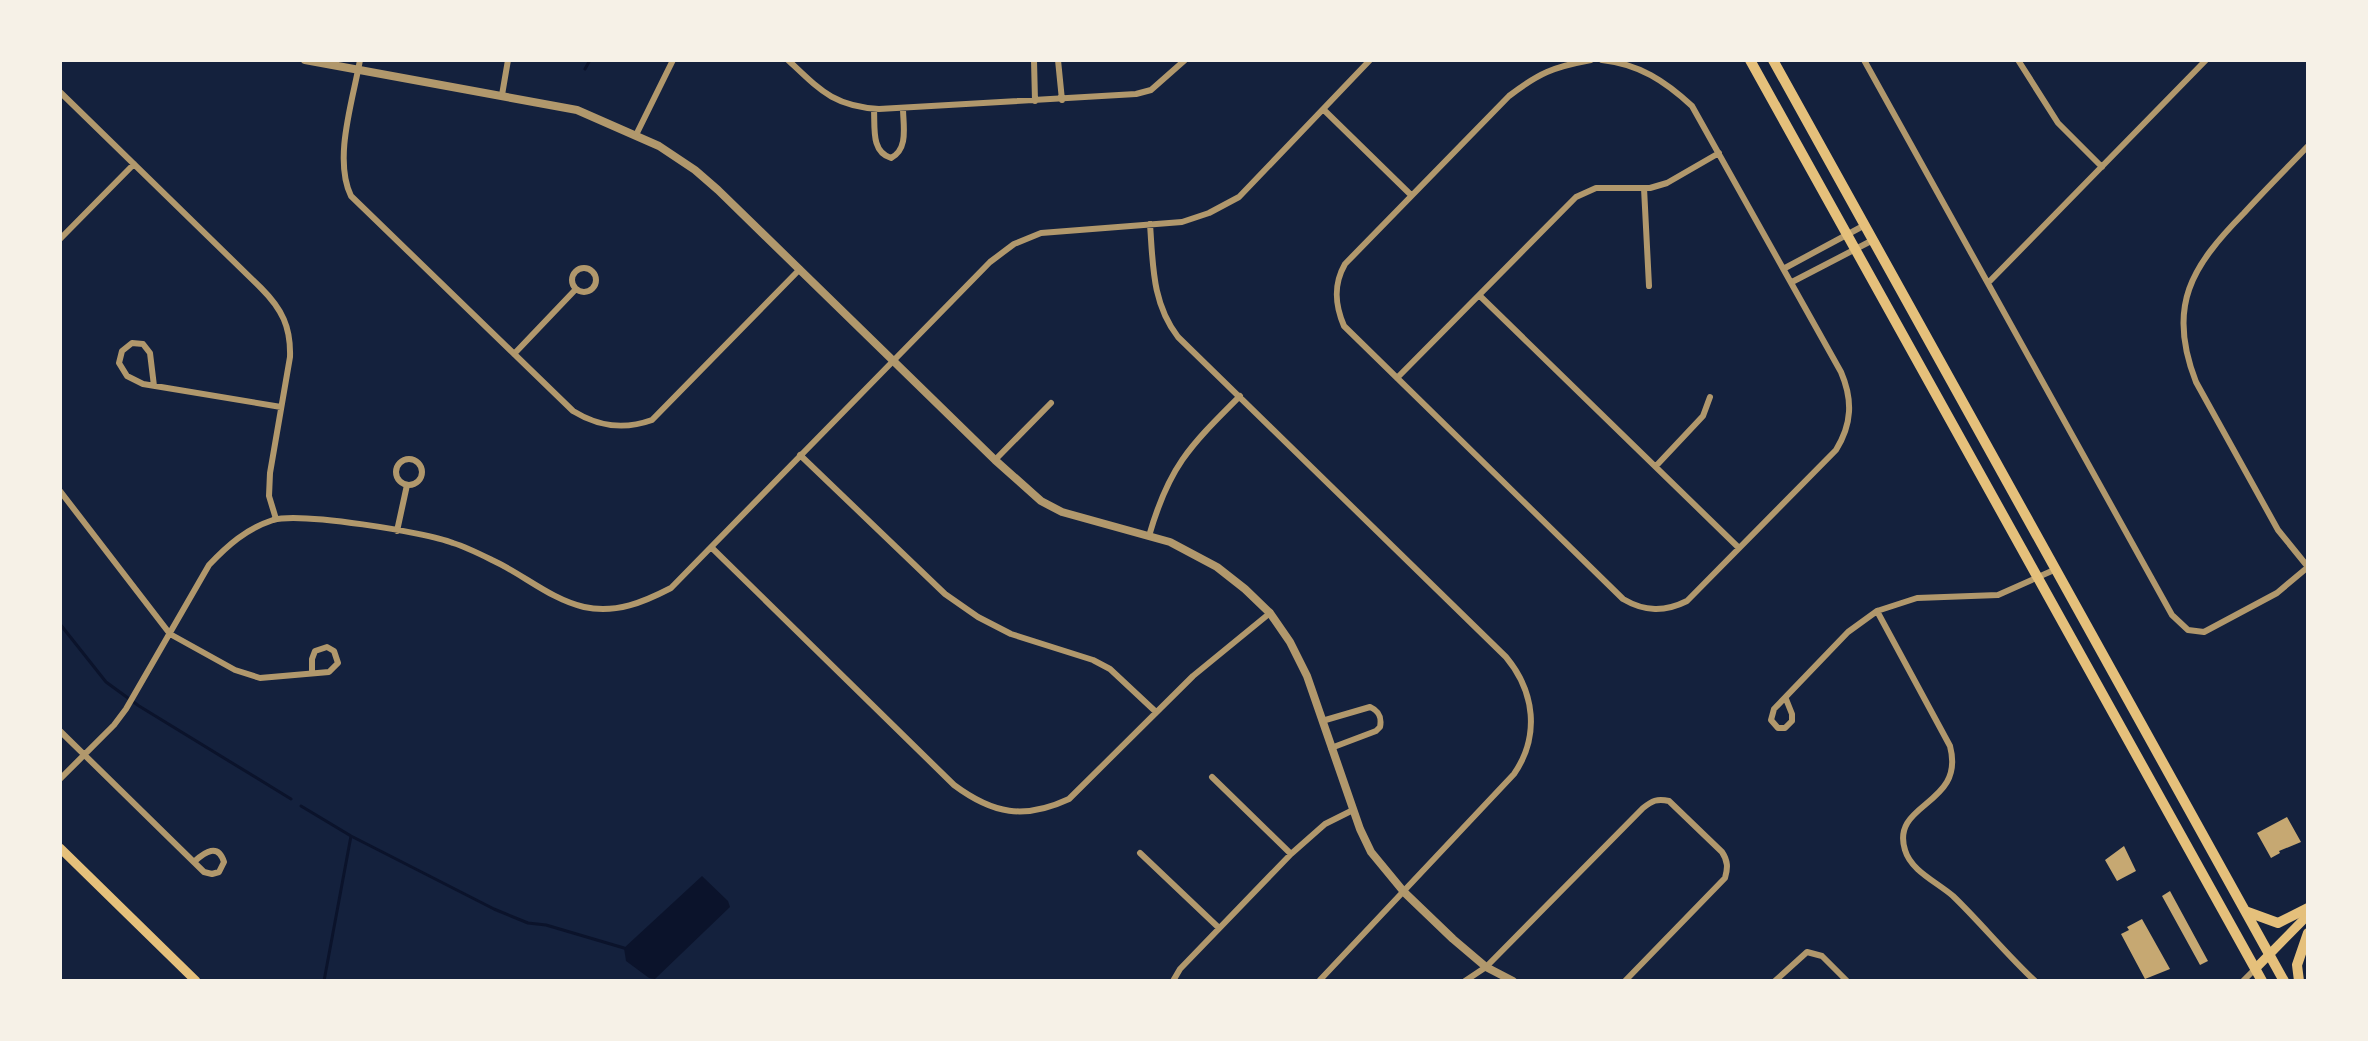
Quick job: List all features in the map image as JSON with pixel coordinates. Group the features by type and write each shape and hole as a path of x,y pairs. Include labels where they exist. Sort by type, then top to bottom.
{"main road":[{"path":"1750,60 2262,981"},
{"path":"1773,60 2284,981"},
{"path":"60,848 196,981"},
{"path":"2245,911 2278,923 2308,908"},
{"path":"2255,969 2308,915"},
{"path":"2299,981 2297,965 2308,933"}],"street":[{"path":"305,60 359,64 577,110 659,146 695,170 1041,501 1062,512 1170,542 1217,567 1270,613 1290,642 1307,676 1353,810 1371,852 1404,892 1486,967 1513,981"},
{"path":"502,95 508,60"},
{"path":"636,135 673,60"},
{"path":"788,60 834,100 874,109 1125,96 1151,90 1185,60"},
{"path":"1034,60 1035,101"},
{"path":"1058,60 1062,100"},
{"path":"60,779 126,709 209,565 226,546 250,529 276,519 307,517 397,531 451,542 495,561 554,595 585,607 611,609 641,604 671,588 972,277 1014,244 1041,233 1182,222 1209,213 1239,197 1370,60"},
{"path":"1591,60 1562,65 1536,75 1509,96 1352,256 1337,281 1337,310 1344,326 1623,599 1632,605 1657,610 1687,601 1836,450 1848,426 1850,405 1846,384 1785,268 1692,106 1671,87 1646,72 1624,62 1602,60"},
{"path":"1864,60 2172,615 2192,631 2212,629 2277,593 2308,567 2278,530 2196,382 2187,357 2183,330 2190,285 2207,252 2308,146"},
{"path":"2018,60 2058,123 2102,167"},
{"path":"1988,283 2206,60"},
{"path":"359,64 342,163 344,181 351,196 573,411 589,421 605,426 635,426 652,420 800,269"},
{"path":"60,92 277,304 287,323 291,341 290,357 270,473 269,496 276,519"},
{"path":"874,109 877,149 891,158 900,154 903,146 903,108"},
{"path":"1324,110 1411,195"},
{"path":"1397,378 1576,197 1596,188 1644,188 1667,183 1719,153"},
{"path":"60,239 134,164"},
{"path":"1644,188 1649,286"},
{"path":"1150,224 1155,290 1167,322 1178,337 1506,657 1516,669 1528,695 1532,720 1530,740 1521,763 1320,980"},
{"path":"1785,268 1865,225"},
{"path":"1792,282 1873,240"},
{"path":"585,268 593,271 597,282 593,289 587,292 576,289 572,277 577,270 585,268"},
{"path":"514,354 576,289"},
{"path":"1480,296 1739,548"},
{"path":"154,386 149,351 143,344 132,343 120,355 120,368 137,382 154,386 281,407"},
{"path":"1149,536 1160,497 1175,468 1189,447 1240,396"},
{"path":"1656,466 1703,416 1710,397"},
{"path":"995,460 1051,403"},
{"path":"800,455 945,594 978,617 1011,634 1093,660 1110,669 1156,712"},
{"path":"410,459 418,462 422,474 419,481 407,485 399,480 396,472 399,464 410,459"},
{"path":"397,531 407,485"},
{"path":"60,491 170,634 260,678 312,673 333,669 338,658 334,651 327,647 315,651 312,673"},
{"path":"711,547 954,785 987,807 1027,812 1048,809 1069,799 1193,676 1270,613"},
{"path":"1786,699 1792,721 1785,728 1778,728 1772,723 1771,716 1786,699 1848,632 1877,611 1917,598 1998,595 2054,570"},
{"path":"1877,611 1950,746 1954,759 1945,787 1907,823 1903,840 1906,854 2035,981"},
{"path":"1322,721 1370,707 1376,709 1380,716 1380,727 1376,731 1331,748"},
{"path":"60,731 204,872 212,874 222,869 224,862 215,850 207,851 195,861"},
{"path":"1212,777 1291,854"},
{"path":"1465,981 1486,967 1643,808 1655,800 1669,801 1722,852 1727,859 1727,872 1725,878 1625,981"},
{"path":"1173,981 1180,969 1291,854 1325,824 1353,810"},
{"path":"1140,853 1219,928"},
{"path":"1775,981 1807,952 1822,956 1847,981"},
{"path":"2243,981 2255,969"}],"water":[{"path":"702,876 728,901 730,907 655,979 649,978 626,961 624,948"}],"building":[{"path":"2287,817 2301,842 2279,851 2271,858 2257,833"},
{"path":"2124,846 2136,871 2117,881 2105,860"},
{"path":"2170,891 2208,961 2200,965 2162,896"},
{"path":"2142,919 2170,969 2145,979 2121,934"}],"waterway":[{"path":"585,69 590,60"},
{"path":"60,624 106,682 139,706 291,799"},
{"path":"301,806 351,836 494,909 528,923 546,925 624,948"},
{"path":"324,981 351,836"}]}
